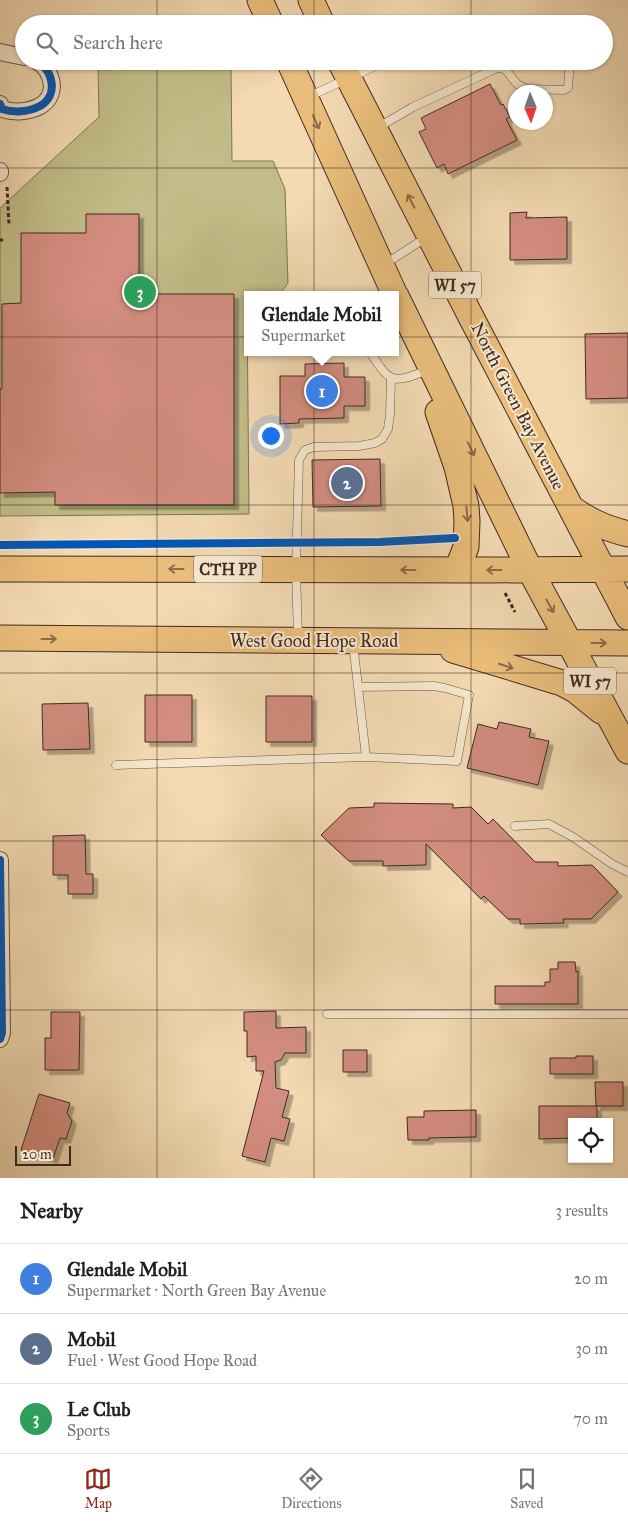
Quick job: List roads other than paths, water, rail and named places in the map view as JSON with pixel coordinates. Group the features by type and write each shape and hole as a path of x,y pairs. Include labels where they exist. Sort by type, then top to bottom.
{"main road":[{"path":"260,0 267,15"},
{"path":"311,0 318,15"},
{"name":"WI 57","path":"293,70 393,291"},
{"name":"North Green Bay Avenue","path":"345,70 429,236 628,617"},
{"name":"WI 57","path":"399,304 530,570 628,751"},
{"path":"399,305 457,466 466,506 468,521 466,547 457,570"},
{"path":"571,508 602,527 628,534"},
{"name":"CTH PP","path":"0,569 628,569"},
{"name":"West Good Hope Road","path":"0,638 628,643"},
{"path":"426,642 562,683 575,690 611,719"}],"street":[{"path":"0,52 15,55"},
{"path":"0,104 2,109 11,112 21,112 41,106 47,100 52,85 47,70"},
{"path":"0,860 2,1024 0,1039"}],"lane":[{"path":"306,98 345,70"},
{"path":"375,129 413,106 484,70"},
{"path":"506,70 517,84 527,90 564,90 570,84 570,70"},
{"path":"381,266 429,236"},
{"path":"372,356 383,373 391,378 399,380 409,378 424,371"},
{"path":"299,641 296,570 299,460 305,450 314,447 375,444 382,438 388,429 391,378"},
{"path":"352,641 366,757"},
{"path":"116,765 366,757 457,761 469,695 434,686 358,687"},
{"path":"515,826 549,824 628,872"},
{"path":"326,1014 628,1014"}],"place":[{"name":"Le Club","path":"140,292"},
{"name":"Glendale Mobil","path":"322,391"},
{"name":"Mobil","path":"347,483"}]}
